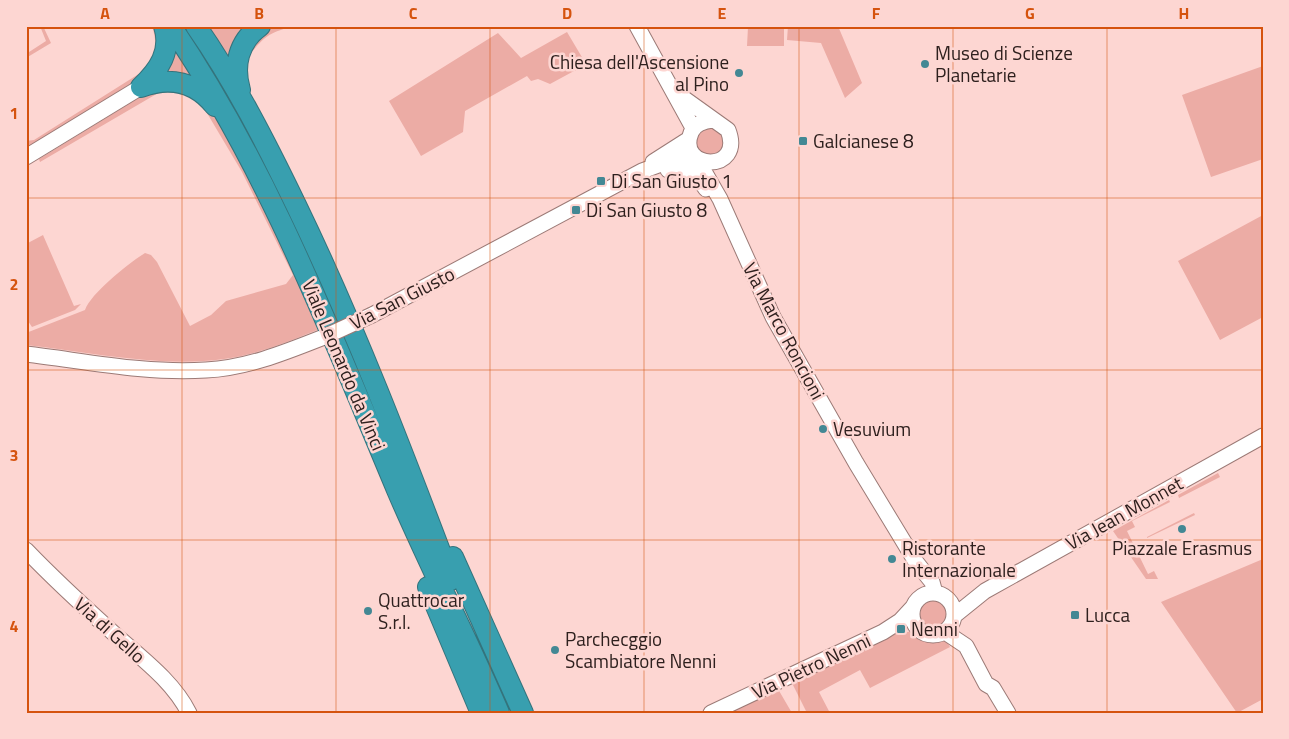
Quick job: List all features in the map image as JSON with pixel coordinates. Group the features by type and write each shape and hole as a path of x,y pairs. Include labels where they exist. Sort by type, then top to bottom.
{"highway":[{"path":"141,87 154,75 162,62 167,41 164,26"},
{"name":"Viale Leonardo da Vinci","path":"171,26 206,79 240,138 296,254 414,529 499,713"},
{"name":"Viale Leonardo da Vinci","path":"196,26 250,113 313,240 364,355 453,584 511,713"},
{"path":"250,113 238,82 236,67 244,44 260,26"},
{"path":"141,87 163,81 178,82 193,87 212,102 240,138"},
{"path":"406,463 428,501 523,713"},
{"path":"414,529 429,591 480,713"}],"street":[{"path":"637,26 675,92 686,117 691,134 689,147 698,159 713,163 722,160 728,154 731,138 726,127 713,120 675,92"},
{"path":"26,157 141,87"},
{"path":"691,134 701,122 713,120"},
{"name":"Via San Giusto","path":"642,171 691,134"},
{"name":"Via San Giusto","path":"26,354 162,370 207,370 281,354 372,315 642,171 672,160 698,159"},
{"name":"Via Marco Roncioni","path":"698,159 720,199 773,317 916,562 942,596 986,670 1008,713"},
{"name":"Via Marco Roncioni","path":"720,199 722,160"},
{"path":"642,171 688,169 693,172 710,195 720,199"},
{"name":"Via Jean Monnet","path":"954,617 985,591 1263,436"},
{"name":"Via di Gello","path":"26,550 64,589 155,670 176,692 189,713"},
{"name":"Via Marco Roncioni","path":"916,562 915,603 911,615 916,628"},
{"name":"Via Jean Monnet","path":"942,596 985,591"},
{"path":"915,603 942,596"},
{"name":"Via Pietro Nenni","path":"711,713 883,632 900,621 915,603"},
{"path":"916,628 927,635 939,635 945,632 954,617"},
{"name":"Via Pietro Nenni","path":"883,632 916,628"},
{"name":"Via Marco Roncioni","path":"945,632 966,646 986,684 992,681"}],"shaded area":[{"path":"40,26 43,26 51,43 26,58 26,54 46,41"},
{"path":"152,26 159,26 163,43 140,78 27,148 26,141 34,140 145,70 151,59 155,44"},
{"path":"202,26 253,26 232,67"},
{"path":"268,26 296,26 269,35 241,64"},
{"path":"788,26 838,26 862,83 845,98 821,43 787,40"},
{"path":"748,27 784,28 784,46 747,46"},
{"path":"567,32 586,64 593,66 593,69 574,71 550,84 538,79 531,81 527,76 465,111 463,132 421,156 389,101 498,33 521,58"},
{"path":"169,40 198,79 160,73"},
{"path":"1263,66 1263,159 1211,177 1182,95"},
{"path":"166,84 187,88 199,95 213,111 267,205 322,328 250,354 199,361 175,362 125,358 26,345 26,333 85,310 102,287 145,253 151,255 157,262 190,326 211,315 226,301 286,284 293,275 242,172 204,108 191,95 165,89 40,162 39,159 140,97"},
{"path":"710,126 722,133 724,147 718,155 699,154 694,136 696,132"},
{"path":"1263,215 1263,317 1220,340 1178,261"},
{"path":"43,235 74,306 81,304 75,310 32,327 26,318 26,244"},
{"path":"1218,473 1220,477 1179,498 1178,495"},
{"path":"1169,500 1170,502 1132,521 1135,527 1127,531 1148,574 1154,571 1158,579 1146,579 1113,531"},
{"path":"1194,513 1195,515 1147,538 1147,537"},
{"path":"1263,559 1263,699 1237,713 1161,602"},
{"path":"935,598 946,603 951,614 946,625 935,630 924,625 919,614 924,603"},
{"path":"913,631 930,639 944,637 950,647 870,688 860,670 819,692 830,713 807,713 790,679 884,636"},
{"path":"778,689 792,713 727,713"}],"place":[{"name":"Museo di Scienze Planetarie","path":"925,64"},
{"name":"Chiesa dell'Ascensione al Pino","path":"739,73"},
{"name":"Galcianese 8","path":"803,141"},
{"name":"Di San Giusto 1","path":"601,181"},
{"name":"Di San Giusto 8","path":"576,210"},
{"name":"Vesuvium","path":"823,429"},
{"name":"Piazzale Erasmus","path":"1182,529"},
{"name":"Ristorante Internazionale","path":"892,559"},
{"name":"Quattrocar S.r.l.","path":"368,611"},
{"name":"Lucca","path":"1075,615"},
{"name":"Nenni","path":"901,629"},
{"name":"Parchecggio Scambiatore Nenni","path":"555,650"}]}
